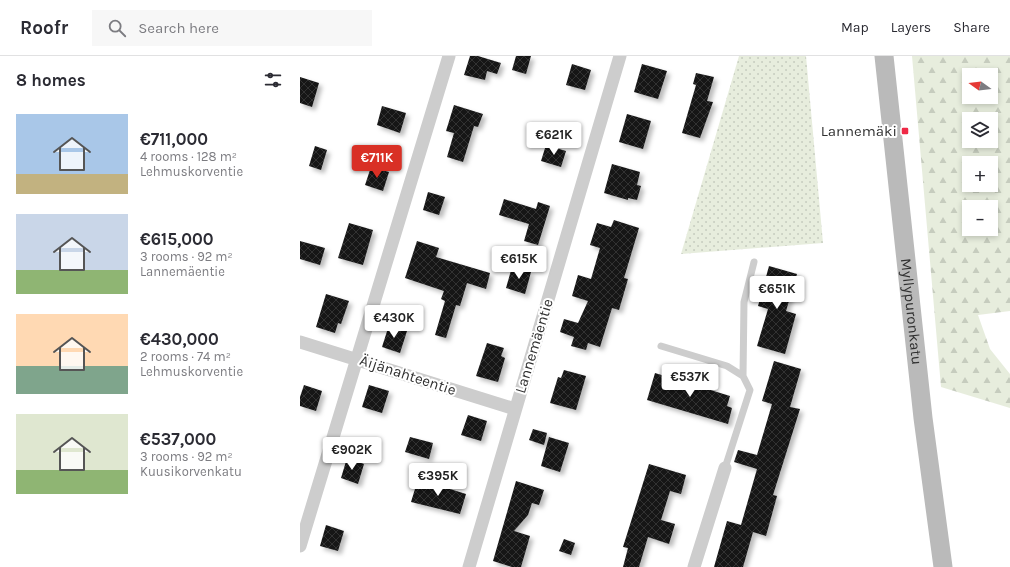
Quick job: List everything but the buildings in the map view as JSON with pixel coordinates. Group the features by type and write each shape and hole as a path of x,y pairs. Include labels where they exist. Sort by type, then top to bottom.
{"main road":[{"name":"Myllypuronkatu","path":"884,56 923,418 943,567"}],"street":[{"path":"300,546 449,56"},
{"name":"Lannemäentie","path":"469,567 620,56"},
{"name":"Äijänahteentie","path":"300,342 515,409"},
{"path":"694,567 725,468"}],"lane":[{"path":"725,468 750,390 744,376 744,302 754,262"},
{"path":"660,346 727,366 744,376"}],"green space":[{"path":"739,56 806,56 823,243 681,254"},
{"path":"912,56 1010,56 1010,311 978,315 990,349 1010,374 1010,408 941,387"}],"place":[{"name":"Lannemäki","path":"905,131"}]}
